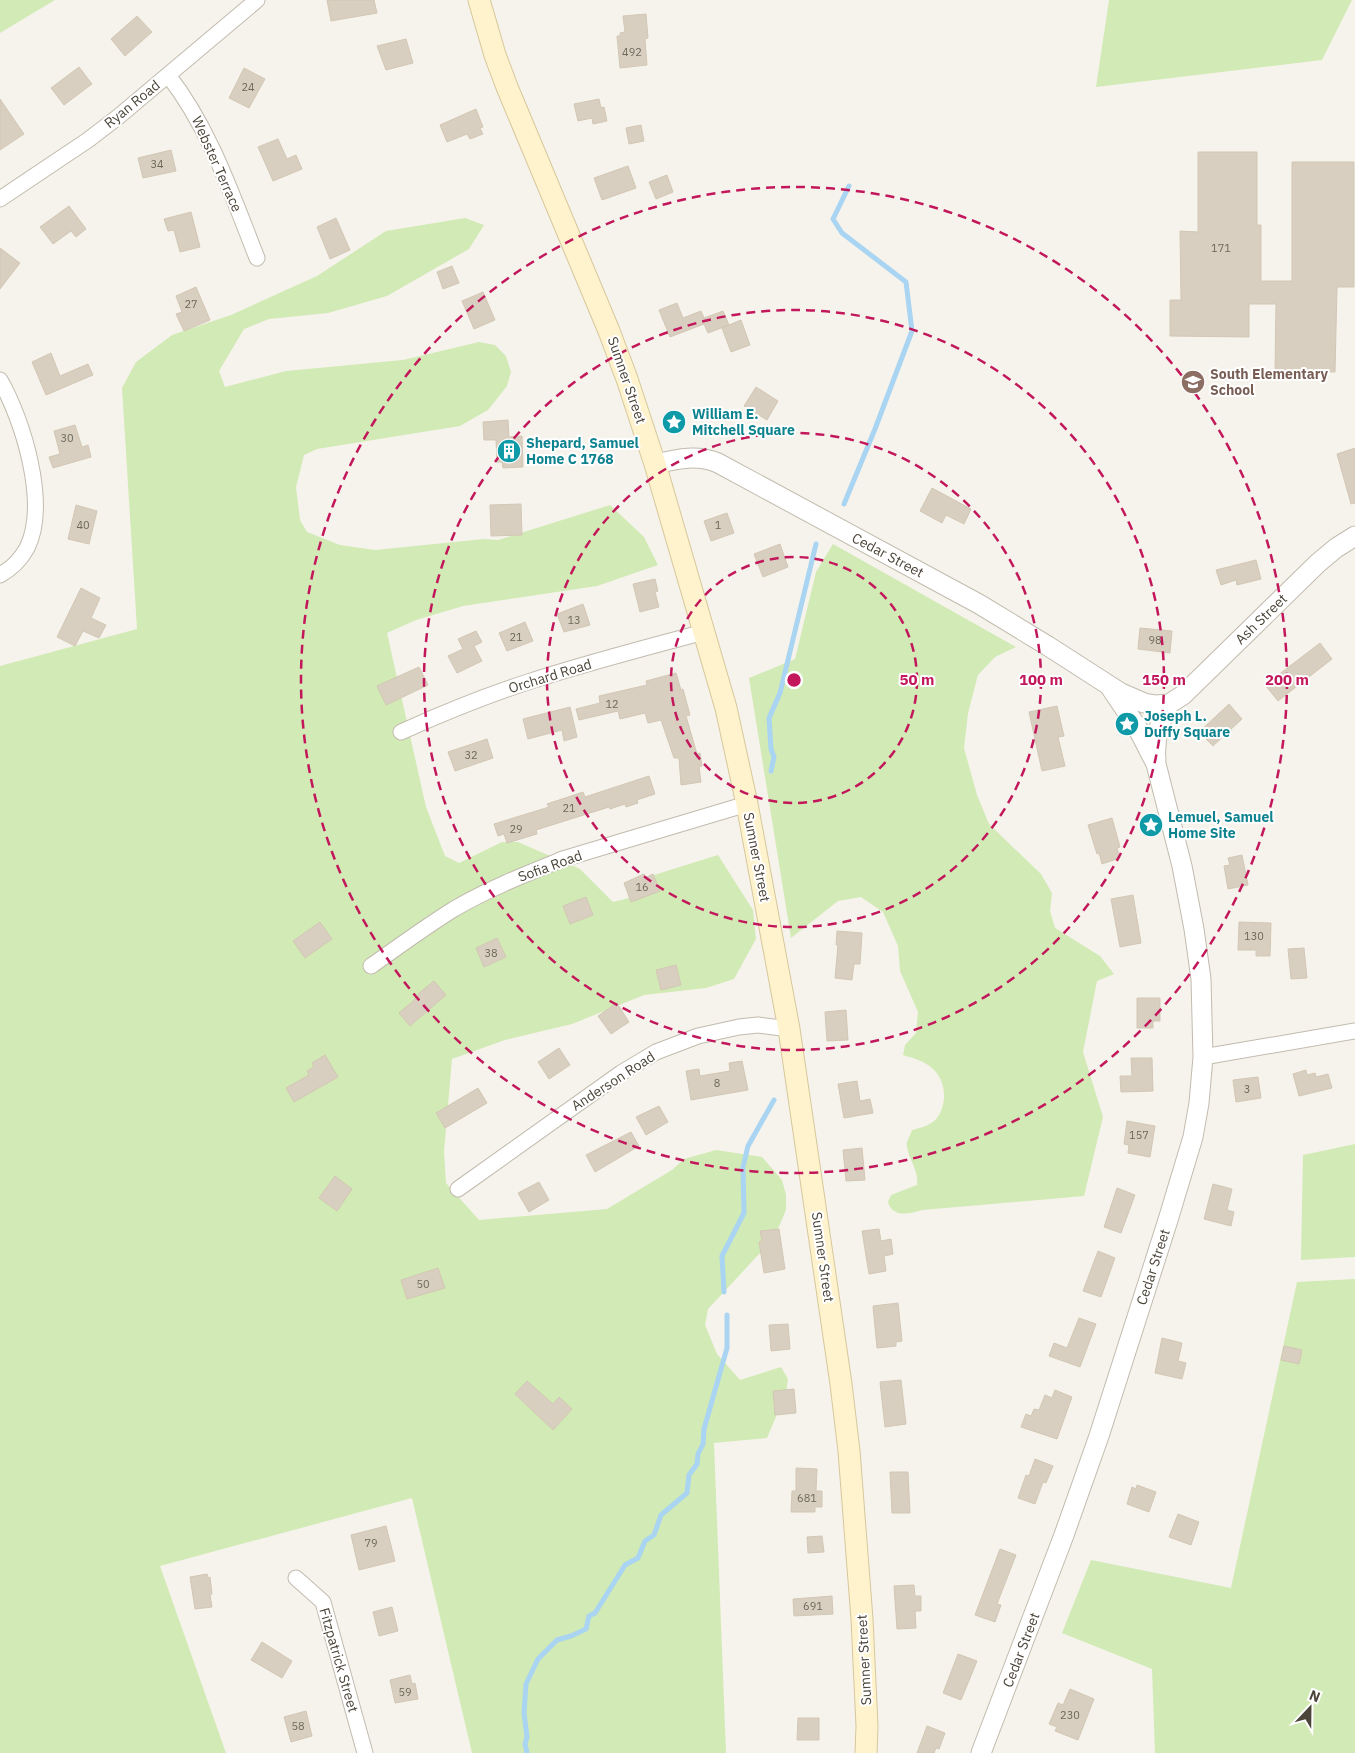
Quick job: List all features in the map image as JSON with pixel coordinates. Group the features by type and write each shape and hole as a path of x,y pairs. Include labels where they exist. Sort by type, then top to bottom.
{"main road":[{"name":"Sumner Street","path":"479,0 495,55 507,87 628,379 656,464 726,708 748,804 789,1029 840,1374 849,1451 862,1619 867,1726 866,1753"}],"street":[{"name":"Ryan Road","path":"0,199 88,140 257,0"},
{"name":"Webster Terrace","path":"168,75 197,117 220,166 257,258"},
{"path":"0,380 24,436 34,486 35,516 27,547 15,564 0,575"},
{"name":"Cedar Street","path":"656,464 694,457 718,463 979,604 1110,687 1144,703 1156,705 1169,704 1156,737 1156,764 1182,866 1201,979 1203,1057 1199,1104 1192,1137 1168,1220 1098,1436 1064,1535 981,1753"},
{"name":"Ash Street","path":"1169,704 1176,701 1189,689 1318,563 1336,548 1355,536"},
{"name":"Orchard Road","path":"401,732 446,712 528,682 580,665 704,632"},
{"name":"Cedar Street","path":"1110,687 1126,709 1156,764"},
{"name":"Sofia Road","path":"370,966 454,910 514,879 563,859 748,804"},
{"name":"Anderson Road","path":"458,1188 621,1073 656,1052 698,1036 739,1027 758,1025 789,1029"},
{"path":"1203,1057 1355,1031"},
{"name":"Fitzpatrick Street","path":"296,1578 323,1602 365,1753"}],"green space":[{"path":"0,0 55,0 0,33"},
{"path":"1109,0 1352,0 1322,60 1096,87"},
{"path":"465,218 484,225 469,249 387,296 328,313 269,319 244,329 219,371 225,387 286,371 403,360 479,342 495,345 506,356 511,372 507,386 488,410 460,426 317,449 304,455 296,487 300,520 307,532 340,545 375,550 484,539 498,540 610,505 644,537 658,565 597,586 463,606 416,620 387,633 426,807 445,856 459,863 502,842 518,842 580,869 613,902 629,898 651,876 718,855 753,910 756,939 734,979 706,988 644,995 572,1024 505,1040 452,1059 444,1152 446,1183 479,1220 607,1209 672,1170 684,1159 716,1150 762,1157 782,1180 786,1195 786,1210 774,1238 708,1309 705,1325 717,1354 740,1380 781,1367 788,1379 786,1393 767,1438 714,1443 726,1753 472,1753 412,1498 160,1566 226,1753 0,1753 0,666 137,629 122,388 136,362 172,335 231,315 317,276 386,231"},
{"path":"833,544 1016,647 995,657 978,675 968,713 964,748 977,795 989,824 1041,874 1052,893 1050,911 1055,928 1100,956 1114,974 1097,981 1083,1052 1103,1117 1084,1196 922,1210 902,1214 893,1211 888,1202 891,1195 917,1185 916,1173 908,1152 907,1142 912,1130 929,1124 941,1112 944,1099 943,1085 932,1068 918,1060 903,1055 905,1045 916,1033 918,1012 900,971 898,946 883,912 861,897 838,901 791,938 749,678 795,659 816,572"},
{"path":"1355,1144 1355,1257 1301,1260 1303,1155"},
{"path":"1355,1279 1355,1753 1155,1753 1152,1669 1062,1633 1091,1560 1231,1588 1297,1282"}],"building":[{"path":"327,0 374,0 377,13 331,21"},
{"path":"646,14 648,38 645,39 647,65 620,68 617,36 625,32 623,16"},
{"path":"137,16 152,32 125,56 111,39"},
{"path":"406,39 413,63 386,70 377,46"},
{"path":"79,67 92,84 64,105 51,88"},
{"path":"244,68 265,79 249,108 229,98"},
{"path":"0,99 24,134 0,150"},
{"path":"599,99 601,108 604,107 607,121 593,124 592,118 578,121 574,104"},
{"path":"476,109 483,127 480,128 483,134 470,139 467,134 447,142 440,125"},
{"path":"641,125 644,141 629,144 626,128"},
{"path":"278,139 287,159 296,155 302,169 273,181 258,147"},
{"path":"171,150 176,171 143,178 138,158"},
{"path":"1198,152 1257,152 1257,225 1261,225 1261,281 1292,281 1292,162 1354,162 1354,287 1337,287 1335,372 1275,371 1276,304 1249,304 1249,337 1170,336 1170,300 1181,300 1180,231 1198,232"},
{"path":"628,166 636,188 602,200 594,178"},
{"path":"667,175 673,192 656,199 649,182"},
{"path":"69,206 86,229 76,237 71,231 53,244 40,227"},
{"path":"191,212 200,247 180,252 174,230 168,231 164,219"},
{"path":"336,218 350,250 330,259 317,227"},
{"path":"0,248 20,263 0,289"},
{"path":"452,266 459,283 443,289 437,272"},
{"path":"196,287 210,320 184,331 176,314 182,312 176,296"},
{"path":"483,292 495,320 474,329 462,301"},
{"path":"677,303 683,318 701,311 704,318 723,311 729,325 708,333 704,324 670,337 659,310"},
{"path":"741,320 750,345 731,352 722,328"},
{"path":"51,353 60,376 88,364 93,375 46,395 32,362"},
{"path":"756,387 778,401 767,420 744,406"},
{"name":"Shepard, Samuel Home C 1768","path":"508,420 509,437 522,436 523,467 503,468 502,462 497,462 496,440 484,440 483,422"},
{"path":"75,425 82,447 88,445 91,457 53,468 49,457 60,454 54,431"},
{"path":"1355,448 1355,503 1351,504 1337,454"},
{"path":"932,488 971,509 964,524 946,515 942,523 920,511"},
{"path":"521,504 522,535 491,536 490,505"},
{"path":"76,505 97,511 89,544 68,539"},
{"path":"727,513 734,533 711,541 704,521"},
{"path":"780,544 788,567 763,577 754,554"},
{"path":"1256,560 1261,579 1237,585 1236,580 1221,585 1216,570"},
{"path":"655,579 658,591 655,592 659,607 640,612 633,584"},
{"path":"81,588 100,598 91,618 106,625 99,638 83,631 75,646 57,637"},
{"path":"583,604 590,625 564,632 557,614"},
{"path":"525,622 533,641 507,651 499,633"},
{"path":"1140,628 1172,631 1170,653 1138,649"},
{"path":"476,631 482,642 474,646 482,661 457,673 448,656 463,649 458,639"},
{"path":"1320,643 1332,659 1278,701 1265,685"},
{"path":"419,667 428,685 386,705 377,686"},
{"path":"676,673 681,690 683,689 690,715 686,716 697,754 700,753 702,766 699,767 701,782 681,785 679,758 674,758 661,720 648,723 645,713 620,719 618,711 579,720 576,709 600,703 599,696 647,685 646,681"},
{"path":"1229,704 1242,719 1213,746 1199,732"},
{"path":"1057,706 1064,736 1058,737 1065,766 1042,771 1029,712"},
{"path":"570,707 577,737 564,741 562,730 528,739 523,719"},
{"path":"487,739 493,758 455,771 448,752"},
{"path":"649,776 655,794 637,800 638,803 626,807 625,804 610,809 609,807 536,830 537,834 507,843 504,834 498,836 494,824 549,807 547,804 583,792 585,797"},
{"path":"1112,818 1120,847 1117,848 1120,858 1102,864 1088,825"},
{"path":"1242,855 1248,885 1228,889 1224,866 1230,865 1228,858"},
{"path":"644,874 645,878 653,874 660,891 631,902 624,883"},
{"path":"1133,895 1141,943 1120,947 1111,899"},
{"path":"586,897 593,915 570,924 563,906"},
{"path":"320,922 332,939 305,958 293,941"},
{"path":"1239,922 1271,923 1270,956 1256,956 1256,950 1238,950"},
{"path":"837,931 862,933 860,964 854,964 852,980 835,978 838,945 836,945"},
{"path":"497,938 506,957 484,967 476,948"},
{"path":"1304,948 1307,978 1291,979 1288,949"},
{"path":"676,965 681,985 661,990 656,970"},
{"path":"434,981 446,995 410,1026 399,1013"},
{"path":"1137,998 1160,998 1160,1021 1153,1021 1153,1028 1137,1028"},
{"path":"617,1003 629,1022 611,1034 598,1016"},
{"path":"846,1010 848,1040 827,1041 825,1012"},
{"path":"559,1048 570,1065 549,1079 538,1062"},
{"path":"325,1055 338,1077 294,1102 286,1088 309,1075 307,1071 314,1067 312,1063"},
{"path":"1131,1058 1152,1058 1153,1091 1121,1092 1120,1076 1132,1076"},
{"path":"742,1061 748,1090 691,1100 686,1071 699,1069 700,1076 730,1071 729,1063"},
{"path":"1306,1070 1307,1075 1315,1073 1316,1077 1328,1074 1332,1088 1299,1096 1293,1074"},
{"path":"1258,1077 1261,1098 1236,1102 1233,1080"},
{"path":"857,1081 860,1101 870,1099 873,1113 844,1118 838,1084"},
{"path":"478,1088 487,1103 445,1128 436,1113"},
{"path":"659,1106 668,1122 646,1135 636,1117"},
{"path":"1127,1121 1155,1126 1150,1157 1128,1153 1129,1145 1124,1144"},
{"path":"631,1132 639,1146 595,1172 586,1155"},
{"path":"862,1148 865,1180 846,1181 843,1150"},
{"path":"335,1176 352,1189 337,1211 319,1198"},
{"path":"539,1182 549,1200 529,1212 518,1193"},
{"path":"1213,1184 1232,1189 1227,1210 1234,1212 1231,1226 1204,1219"},
{"path":"1117,1188 1135,1195 1121,1233 1104,1227"},
{"path":"779,1229 785,1269 764,1273 759,1242 762,1241 760,1231"},
{"path":"879,1229 881,1241 891,1239 893,1254 884,1256 886,1271 869,1274 862,1231"},
{"path":"1098,1251 1115,1258 1101,1297 1083,1291"},
{"path":"438,1268 445,1288 407,1299 401,1280"},
{"path":"898,1303 902,1341 896,1342 896,1346 877,1348 873,1306"},
{"path":"1079,1318 1096,1324 1080,1367 1049,1356 1054,1343 1067,1348"},
{"path":"788,1324 790,1349 771,1351 769,1325"},
{"path":"1162,1338 1182,1343 1178,1361 1186,1363 1182,1379 1155,1373"},
{"path":"1284,1346 1302,1350 1299,1364 1281,1360"},
{"path":"901,1380 906,1424 885,1427 880,1382"},
{"path":"527,1381 553,1404 559,1397 572,1409 553,1430 515,1394"},
{"path":"794,1389 796,1413 775,1415 773,1391"},
{"path":"1055,1390 1072,1397 1057,1439 1021,1427 1026,1414 1031,1416 1034,1409 1039,1410 1045,1395 1052,1398"},
{"path":"1035,1459 1053,1466 1046,1483 1043,1482 1035,1504 1018,1498 1026,1475 1029,1476"},
{"path":"796,1468 817,1469 816,1491 822,1491 822,1507 815,1507 815,1512 791,1512 792,1491 796,1491"},
{"path":"890,1472 908,1472 910,1513 892,1513"},
{"path":"1137,1485 1156,1492 1149,1512 1127,1504 1132,1487 1136,1489"},
{"path":"1178,1514 1199,1522 1191,1545 1169,1537"},
{"path":"386,1526 395,1561 359,1570 351,1535"},
{"path":"822,1536 824,1552 808,1553 807,1537"},
{"path":"1000,1549 1016,1555 997,1604 1001,1605 995,1622 975,1615"},
{"path":"207,1574 208,1578 210,1577 212,1607 195,1609 190,1577"},
{"path":"914,1585 915,1596 921,1596 921,1611 915,1611 916,1628 897,1629 894,1586"},
{"path":"832,1596 833,1614 794,1616 793,1599"},
{"path":"392,1607 398,1631 379,1636 373,1612"},
{"path":"262,1642 292,1661 282,1678 251,1660"},
{"path":"958,1654 977,1661 961,1700 943,1693"},
{"path":"410,1675 412,1684 415,1683 418,1699 395,1703 390,1680"},
{"path":"1070,1689 1094,1699 1078,1740 1055,1731 1057,1727 1049,1724 1058,1703 1063,1705"},
{"path":"306,1711 312,1736 291,1742 284,1717"},
{"path":"798,1718 819,1718 819,1740 797,1740"},
{"path":"927,1726 945,1733 939,1749 936,1748 934,1753 917,1753"}],"waterway":[{"path":"844,504 912,331 906,282 842,233 833,219 849,186"},
{"path":"771,771 774,757 771,749 769,718 780,693 816,544"},
{"path":"724,1292 722,1256 744,1213 743,1167 748,1146 774,1100"},
{"path":"527,1753 524,1713 526,1684 538,1659 557,1640 586,1629 589,1616 595,1613 625,1565 638,1558 645,1541 654,1535 661,1515 687,1493 689,1475 697,1464 698,1454 703,1444 704,1429 727,1348 727,1315"}],"place":[{"name":"South Elementary School","path":"1193,382"},
{"name":"William E. Mitchell Square","path":"674,422"},
{"name":"Shepard, Samuel Home C 1768","path":"509,451"},
{"name":"Joseph L. Duffy Square","path":"1127,724"},
{"name":"Lemuel, Samuel Home Site","path":"1151,825"}]}
